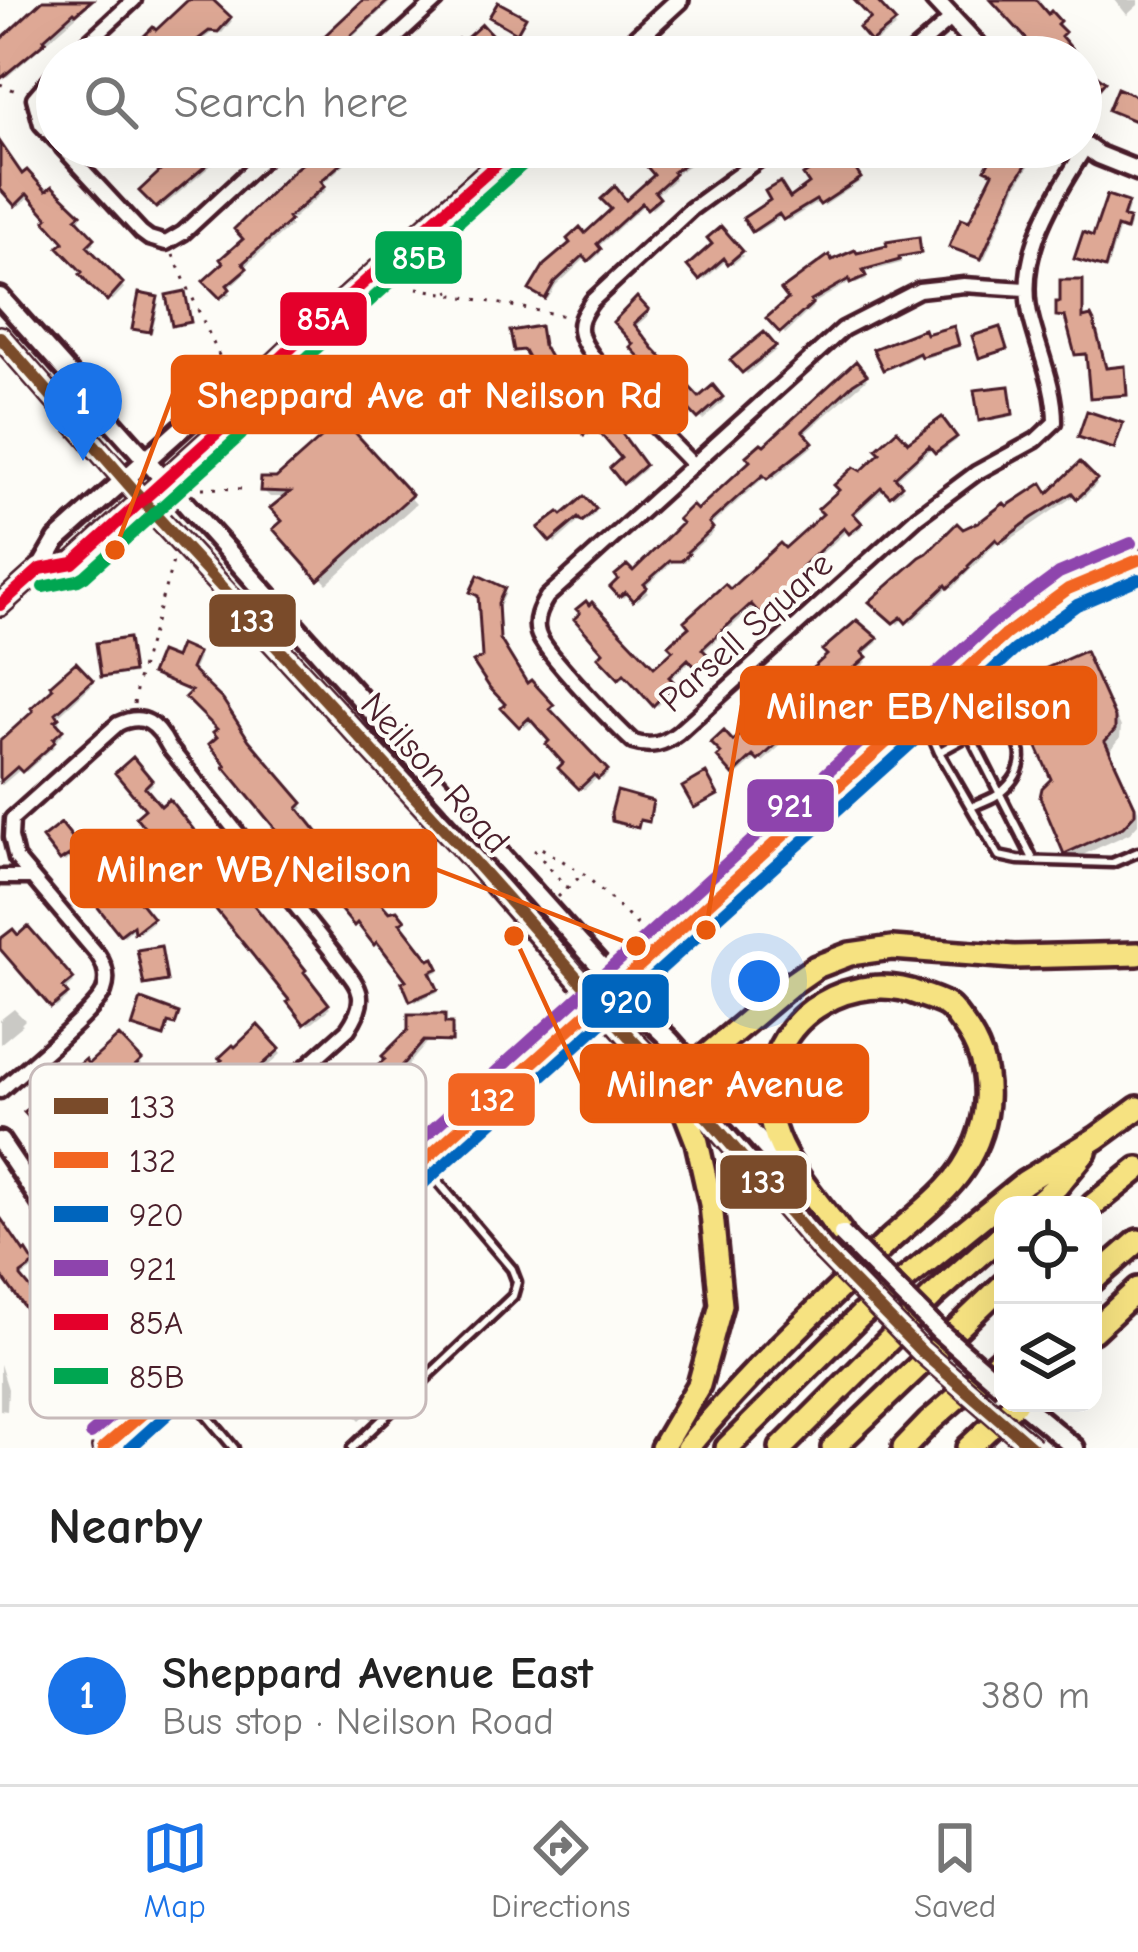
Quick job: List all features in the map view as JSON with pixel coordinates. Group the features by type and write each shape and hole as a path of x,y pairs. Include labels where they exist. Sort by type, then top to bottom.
{"highway":[{"path":"662,1448 699,1385 721,1305 706,1181 674,1083 790,985 816,967 850,954 892,948 1014,957 1138,954"},
{"path":"687,1448 799,1328 928,1206 962,1169 984,1125 988,1080 972,1036 949,1005 907,989 868,987 824,1002 790,1028 772,1065 766,1102 774,1132 785,1158 842,1234"},
{"path":"727,1448 861,1315 1024,1182 1138,1108"},
{"path":"1045,1196 1097,1138"},
{"path":"1102,1198 1138,1169"},
{"path":"1102,1272 1138,1241"},
{"path":"781,1448 994,1242"},
{"path":"1102,1323 1138,1289"},
{"path":"833,1448 994,1294"},
{"path":"904,1448 928,1421 994,1366"},
{"path":"968,1448 1009,1412"}],"main road":[{"path":"640,36 680,0"},
{"path":"934,0 968,36"},
{"path":"1102,154 1138,171"},
{"path":"40,569 73,563 229,422 252,385 493,168"},
{"name":"Neilson Road","path":"0,297 842,1234 994,1379"},
{"name":"Neilson Road","path":"0,337 632,1041 710,1120 823,1251 922,1352 1033,1448"},
{"path":"0,605 40,569 56,541 124,478 210,403 252,385"},
{"path":"426,1158 1005,635 1068,589 1138,560"},
{"path":"292,663 312,645"},
{"path":"0,1141 30,1185"},
{"path":"1030,1412 1076,1448"},
{"path":"103,1448 138,1418"}],"street":[{"path":"95,36 134,0"},
{"path":"398,36 437,0"},
{"path":"932,36 952,19"},
{"path":"36,96 36,105"},
{"path":"82,168 141,232 166,243 254,168"},
{"path":"692,464 598,363 581,338 580,318 592,301 691,209 747,168"},
{"name":"Parsell Square","path":"1025,289 964,285 919,290 843,329 547,597 537,622 538,636 547,650 628,737 646,746 663,743 917,517 976,472 1036,440 1055,422 1054,397 1025,289 1033,249 1071,168"},
{"path":"0,1091 98,1001 106,980 98,955 16,858 6,819 118,724 132,718 158,726 169,747 357,986 360,1011 348,1029 309,1064"},
{"path":"0,877 32,877"}],"lane":[{"path":"922,712 939,752 999,856 1112,863 1138,852"},
{"path":"939,752 999,725 1014,734 1021,767 1000,793 971,807"},
{"path":"970,735 1033,859"},
{"path":"426,1167 512,1269 517,1282 513,1296 426,1378"},
{"path":"209,1418 234,1448"},
{"path":"352,1448 384,1418"}],"path":[{"path":"0,84 34,98"},
{"path":"166,243 221,360 252,385"},
{"path":"444,267 452,295"},
{"path":"417,288 565,316"},
{"path":"202,488 245,489"},
{"path":"132,718 137,683 172,560 186,547"},
{"path":"567,889 536,851 538,846 584,874 660,946"},
{"path":"546,908 584,874"}],"building":[{"path":"43,0 92,0 47,36 36,36 36,49 0,79 0,40"},
{"path":"188,0 213,0 231,17 218,32 202,36 144,36 153,27 156,30"},
{"path":"363,0 389,0 350,36 324,36"},
{"path":"854,0 876,0 896,22 878,36 866,36 859,28 871,18"},
{"path":"991,0 1036,0 1048,14 1051,11 1065,32 1024,36"},
{"path":"498,2 526,17 517,33 489,17"},
{"path":"482,24 493,36 469,36"},
{"path":"1117,88 1138,97 1135,121 1108,110"},
{"path":"0,142 22,174 27,170 46,191 52,186 81,214 76,218 95,238 87,246 123,283 107,301 58,247 64,242 27,194 15,206 0,189"},
{"path":"164,168 203,168 156,208 139,191"},
{"path":"336,168 321,181 325,186 243,263 247,268 220,298 203,281 243,239 234,229 295,169"},
{"path":"648,168 679,168 655,192 660,198 647,209 642,203 597,244 601,249 588,261 583,256 554,283 545,299 529,290 544,265 570,243 567,239 580,227 585,233 611,209 601,199 615,186 626,200 654,175"},
{"path":"814,168 855,168 861,178 820,205 816,200 783,220 779,214 752,232 743,218 770,200 765,191 780,182 790,198 809,184 803,175"},
{"path":"1024,168 981,259 949,247 961,218 969,221 993,173 985,169"},
{"path":"1107,195 1128,202 1123,217 1129,219 1126,230 1117,227 1105,268 1074,259 1083,232 1093,236"},
{"path":"721,226 743,251 728,264 724,258 699,280 687,266 712,244 707,238"},
{"path":"919,237 921,253 863,270 866,276 850,283 849,279 811,301 780,333 766,318 788,299 781,290 829,255 832,260 855,250"},
{"path":"1060,280 1083,280 1083,318 1091,316 1094,322 1106,368 1125,366 1127,395 1090,398 1086,354 1075,355 1065,317 1056,316"},
{"path":"185,291 191,322 172,326 166,295"},
{"path":"139,293 158,297 150,332 132,329"},
{"path":"637,297 649,310 634,324 653,348 699,397 713,385 723,397 698,419 645,366 613,322"},
{"path":"540,326 543,345 557,370 540,379 524,350 514,351 510,331"},
{"path":"954,326 959,345 921,357 919,353 883,370 873,349 924,329 926,334"},
{"path":"1000,327 1007,349 979,358 972,336"},
{"path":"764,332 776,346 742,373 730,360"},
{"path":"856,361 867,375 803,431 813,442 741,494 709,523 713,528 689,554 681,561 670,561 633,601 625,592 619,597 610,587 618,579 615,575 627,565 633,571 682,523 678,519 692,505 697,510 750,461 746,456"},
{"path":"569,382 589,403 593,399 645,465 623,484 610,468 621,458 594,426 584,435 554,395"},
{"path":"1009,386 1013,414 979,421 974,390"},
{"path":"1087,411 1123,423 1114,449 1078,437"},
{"path":"942,417 957,437 935,453 929,446 895,477 902,485 890,496 881,487 853,513 862,523 849,534 844,528 802,567 807,572 760,614 751,604 702,649 711,658 698,670 688,659 669,677 675,683 653,706 624,674 619,679 598,657 603,652 574,619 580,613 576,609 592,602 654,667 673,650 668,645 689,627 684,621 725,584 730,589 780,543 785,548 823,514 818,509 854,467 861,471 897,430 908,442"},
{"path":"338,423 347,432 351,428 412,495 318,580 273,529 282,521 270,508 290,492 260,491 261,478 276,478"},
{"path":"1080,462 1097,479 1077,499 1072,493 999,543 996,539 906,623 901,617 893,623 869,602 957,523 963,529 1042,483 1048,493"},
{"path":"584,496 596,509 550,542 538,528"},
{"path":"478,575 505,588 498,603 500,639 527,683 531,680 554,705 550,709 608,770 598,779 594,775 579,789 558,768 563,763 529,718 519,727 501,708 505,704 473,662 482,657 478,596 470,592"},
{"path":"857,620 878,638 862,652 867,657 820,705 815,700 795,719 799,724 758,761 753,756 733,775 711,743 724,731 733,741 781,697 772,687 785,676 794,685 827,655 822,650"},
{"path":"128,638 133,672 101,677 96,643"},
{"path":"180,645 198,653 191,669 223,700 249,740 303,803 298,808 359,884 362,881 389,912 397,910 405,920 400,923 429,960 434,958 439,968 430,972 438,989 410,1001 402,982 406,980 377,942 374,945 327,897 224,767 209,744 217,737 213,732 217,729 185,697 191,691 151,674 160,652 175,658"},
{"path":"1085,651 1115,718 1115,730 1105,741 1135,814 1123,827 1064,854 1040,797 1051,779 1014,695 1022,679"},
{"path":"76,662 93,680 56,713 55,721 63,730 22,772 17,767 0,782 0,741"},
{"path":"133,757 152,780 145,787 161,806 169,799 329,1004 304,1024 201,891 197,894 136,817 145,809 115,773"},
{"path":"706,773 718,795 694,808 682,787"},
{"path":"617,791 653,801 649,822 640,820 638,828 612,821"},
{"path":"61,823 90,860 100,852 153,918 134,933 133,925 120,935 76,880 84,874 69,855 60,861 42,838"},
{"path":"28,926 74,979 63,988 68,994 51,1008 0,949 0,939 13,929 18,935"},
{"path":"161,946 167,981 144,985 137,950"},
{"path":"141,999 179,1013 175,1025 168,1023 164,1037 132,1027"},
{"path":"408,1014 445,1014 445,1023 452,1023 452,1042 424,1041 404,1064 379,1064 408,1030"},
{"path":"258,1025 280,1049 263,1064 217,1064"},
{"path":"119,1036 142,1060 138,1064 88,1064"},
{"path":"0,1217 30,1256 30,1268 21,1277 30,1288 30,1315 0,1274"}],"transit line":[{"name":"85A","path":"0,605 40,569 73,563 229,422 252,385 304,336 492,168"},
{"name":"85B","path":"43,587 85,576 241,435 266,396 519,168"},
{"name":"133","path":"0,337 158,518 710,1120 823,1251 922,1352 1033,1448"},
{"name":"921","path":"426,1135 993,622 1059,573 1131,543"},
{"name":"132","path":"426,1159 1005,635 1068,589 1138,560"},
{"name":"920","path":"426,1181 1016,649 1077,605 1138,579"},
{"name":"921","path":"91,1434 110,1418"},
{"name":"132","path":"103,1448 138,1418"},
{"name":"920","path":"130,1448 163,1418"}],"place":[{"name":"Sheppard Avenue East","path":"83,461"},
{"name":"Sheppard Ave at Neilson Rd","path":"115,550"},
{"name":"Milner EB/Neilson","path":"706,930"},
{"name":"Milner Avenue","path":"514,936"},
{"name":"Milner WB/Neilson","path":"636,946"}]}
